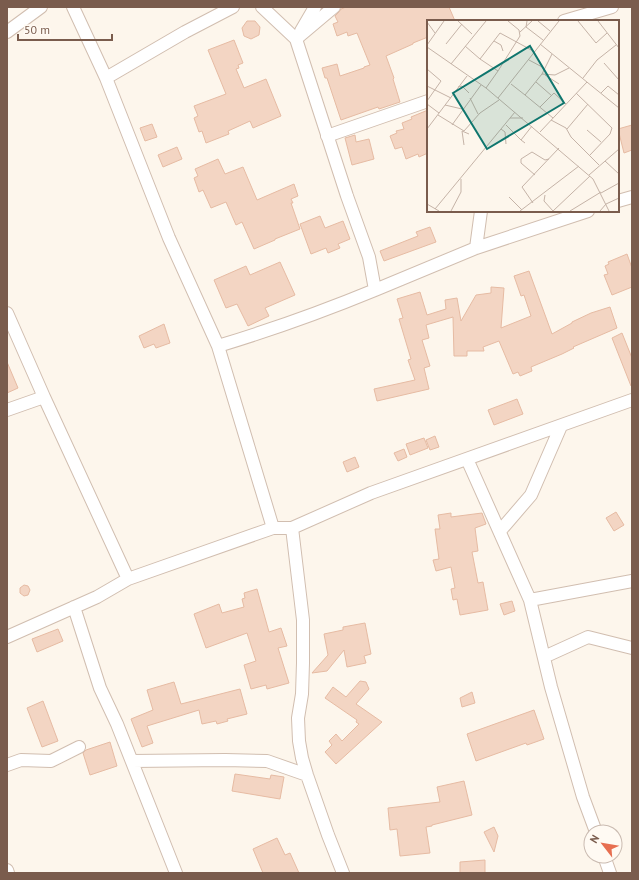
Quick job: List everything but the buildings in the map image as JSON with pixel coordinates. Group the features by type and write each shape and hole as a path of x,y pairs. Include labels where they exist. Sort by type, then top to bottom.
{"street":[{"path":"7,32 41,7"},
{"path":"73,7 106,78 169,238 218,346 273,528"},
{"path":"106,78 185,32 233,7"},
{"path":"262,7 296,39 368,257 375,290"},
{"path":"296,39 315,7"},
{"path":"296,39 334,7"},
{"path":"567,20 612,7"},
{"path":"327,136 427,101"},
{"path":"619,201 632,197"},
{"path":"476,248 481,212"},
{"path":"218,346 347,302 554,216 581,212"},
{"path":"7,313 128,579"},
{"path":"7,410 44,397"},
{"path":"7,638 97,597 128,579 273,528 292,528 371,493 632,400"},
{"path":"500,531 531,495 561,426"},
{"path":"467,459 530,600 551,687 583,797 593,824"},
{"path":"292,528 303,620 302,694 298,718 299,741 307,775 343,873"},
{"path":"530,600 632,581"},
{"path":"74,607 100,688 117,724 176,873"},
{"path":"544,657 588,637 632,648"},
{"path":"7,765 21,760 51,761 79,747"},
{"path":"132,761 267,761 307,775"}]}
